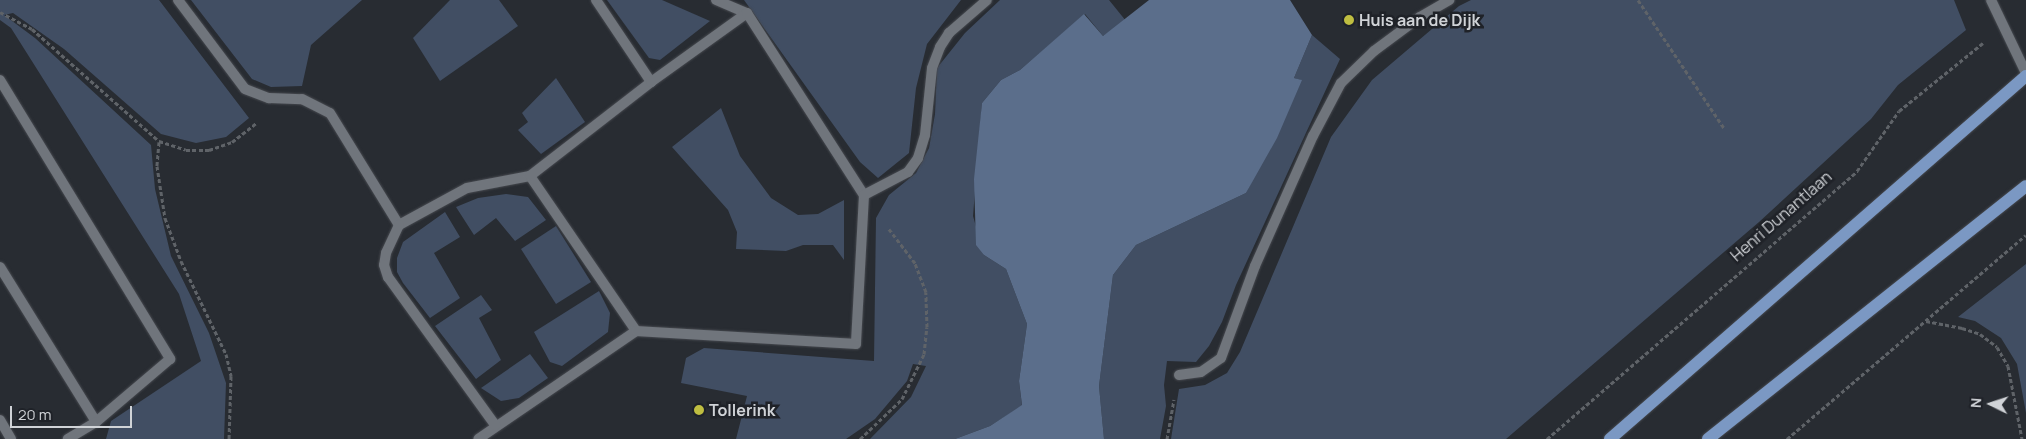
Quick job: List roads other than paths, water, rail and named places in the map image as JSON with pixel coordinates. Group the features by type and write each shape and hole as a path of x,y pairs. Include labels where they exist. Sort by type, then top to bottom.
{"main road":[{"path":"1610,439 2026,74"},
{"path":"1708,439 2026,186"}],"street":[{"path":"178,0 245,89 269,98 302,100 330,113 399,224"},
{"path":"596,0 651,82"},
{"path":"478,439 495,425 636,331 856,344 864,195 747,13 716,0"},
{"path":"864,195 908,172 918,158 925,136 932,68 940,47 949,33 987,0"},
{"path":"1179,375 1201,372 1221,358 1255,266 1313,136 1341,83 1374,51 1420,17 1450,0"},
{"path":"1991,0 2002,27 2026,74"},
{"path":"495,425 388,277 384,265 386,253 399,224 467,188 530,176 651,82 747,13"},
{"path":"0,80 170,360 96,422 68,439"},
{"path":"530,176 636,331"},
{"path":"0,267 96,422"},
{"path":"0,420 11,439"}],"place":[{"name":"Huis aan de Dijk","path":"1349,20"},
{"name":"Tollerink","path":"699,410"}]}
